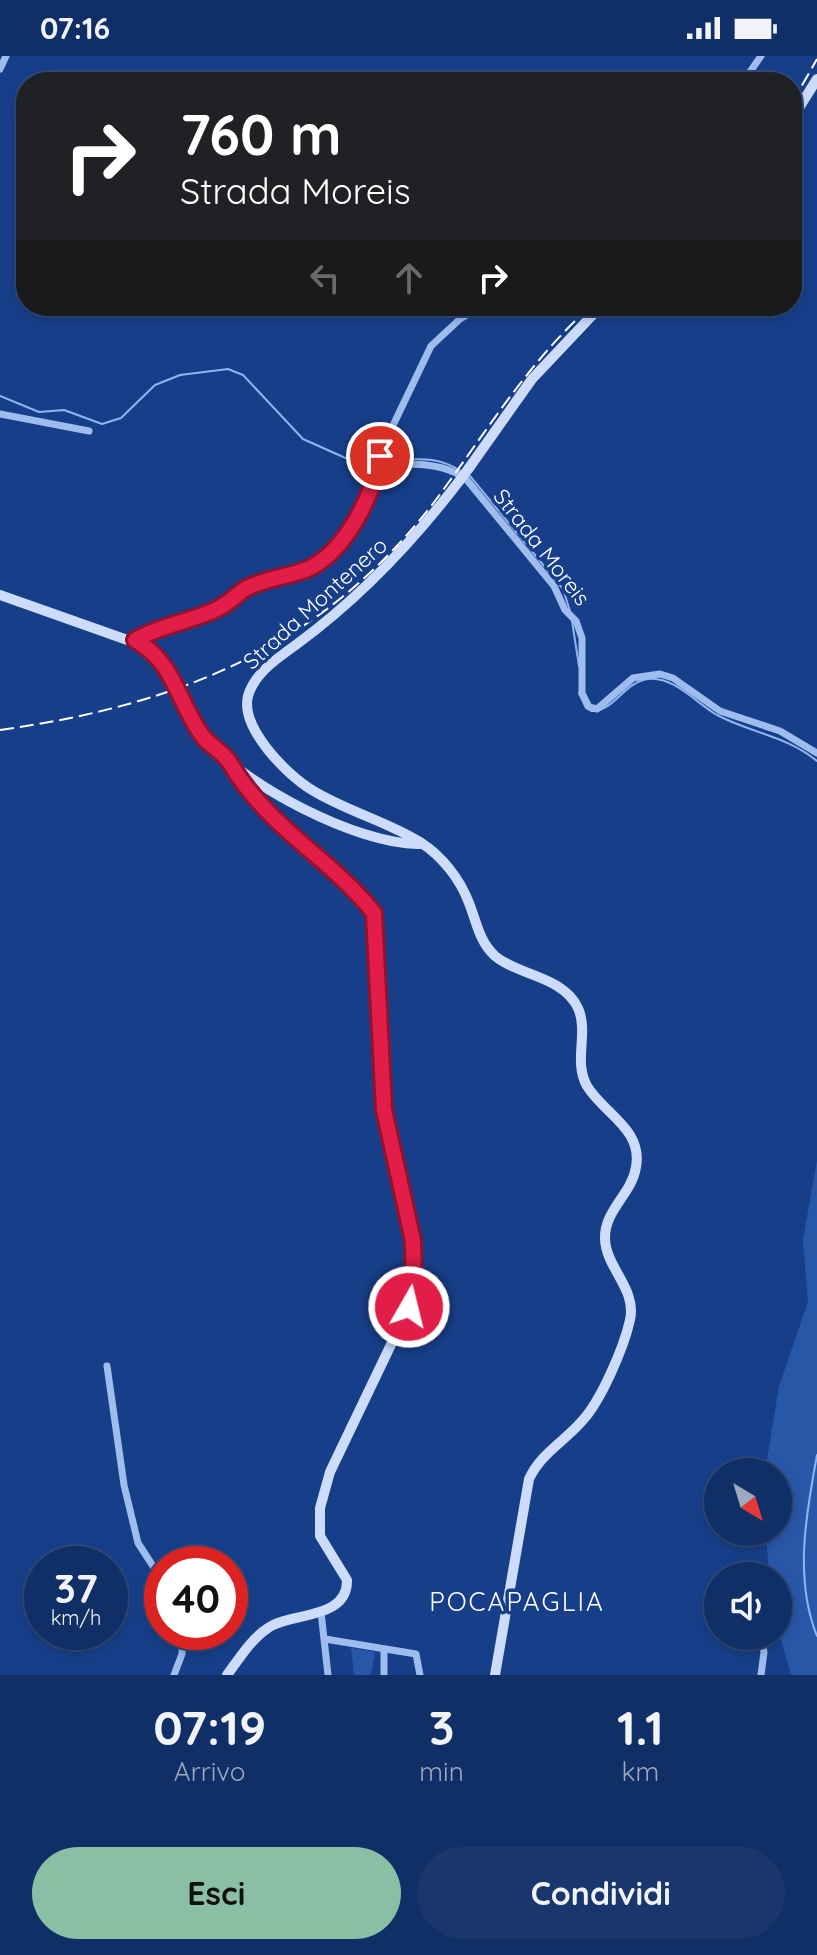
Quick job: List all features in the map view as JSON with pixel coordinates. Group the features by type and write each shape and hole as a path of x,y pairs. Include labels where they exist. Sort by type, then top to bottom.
{"main road":[{"path":"802,103 817,79"},
{"name":"Strada Montenero","path":"495,1675 529,1479 540,1459 577,1427 595,1405 630,1320 627,1293 608,1257 605,1238 612,1211 632,1180 637,1155 628,1131 585,1081 581,1062 582,1021 571,998 548,981 492,953 479,936 469,902 453,874 423,844 308,788 260,742 248,713 247,700 252,685 267,668 344,610 397,557 460,480 532,379 592,316"},
{"path":"0,595 135,640 150,648 167,667 194,724 214,749 321,821 409,844 423,844"},
{"path":"227,1675 269,1627 321,1612 343,1597 347,1580 320,1536 320,1508 330,1472 409,1307 414,1285 413,1241 384,1110 374,913 270,814 235,773 230,761"}],"street":[{"path":"0,69 6,56"},
{"path":"135,640 172,622 214,611 245,589 322,560 353,524 431,346 465,316"},
{"path":"0,414 89,431"},
{"name":"Strada Moreis","path":"379,462 431,465 466,479 554,586 571,617 582,638 582,693 589,707 597,709 633,678 660,674 673,678 720,711 780,731 817,753"},
{"path":"107,1366 124,1485 138,1543 144,1552"},
{"path":"321,1612 328,1675"},
{"path":"325,1639 416,1654 420,1675"},
{"path":"174,1675 182,1650"},
{"path":"761,1675 764,1650"},
{"path":"384,1651 384,1675"}],"shaded area":[{"path":"817,1160 817,1675 791,1675 784,1650 792,1650 792,1562 768,1562 767,1546 792,1546 792,1458 767,1458 779,1386 808,1302 803,1240"},
{"path":"351,1648 375,1652 371,1675 354,1675"}],"waterway":[{"path":"0,396 39,412 64,410 102,424 121,418 155,385 180,375 228,369 243,375 303,439 350,460 376,459"},
{"path":"383,460 431,460 461,471"},
{"path":"470,476 563,589 570,611"},
{"path":"572,621 579,666"},
{"path":"591,711 606,707 640,681 658,679 676,686 717,715 781,740 817,761"},
{"path":"579,693 586,708"},
{"path":"817,1455 804,1546 806,1592 817,1636"}],"railway":[{"path":"802,85 817,59"},
{"path":"0,730 65,719 186,685 242,661 295,631 344,595 391,552 435,501 527,375 581,316"}],"district":[{"name":"POCAPAGLIA","path":"517,1601"}],"route":[{"path":"380,456 378,468 353,524 322,560 296,573 245,589 214,611 172,622 135,640 150,648 167,667 194,724 214,749 230,761 235,773 270,814 374,913 377,925 377,1027 384,1110 415,1261 409,1307"}]}
